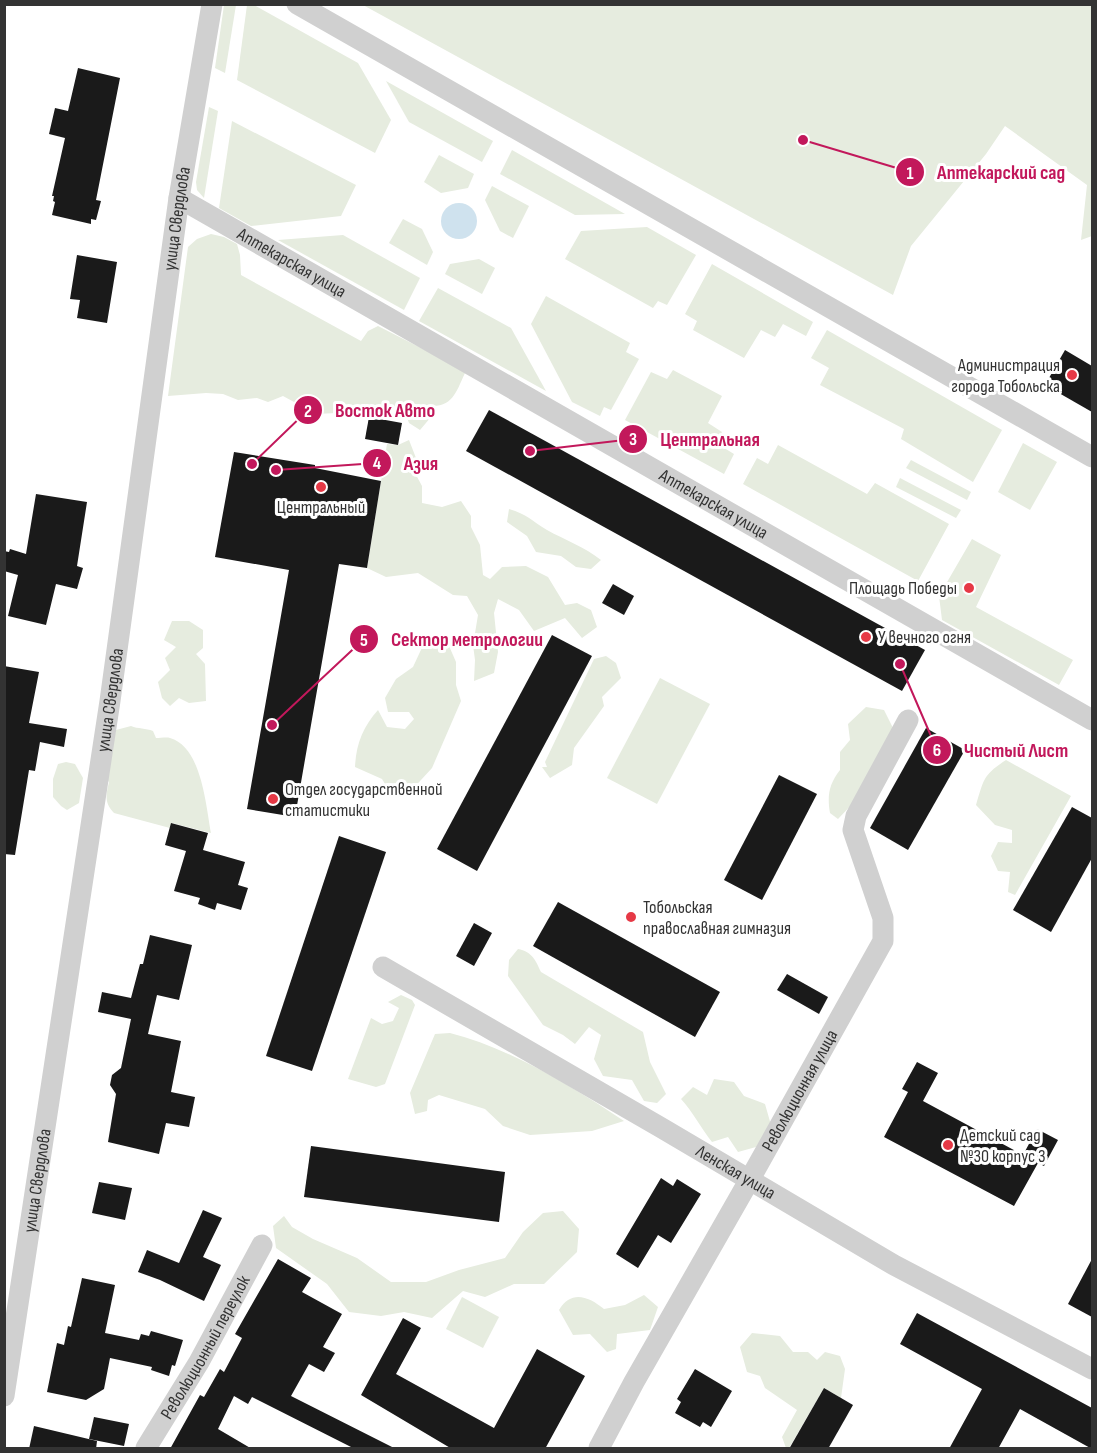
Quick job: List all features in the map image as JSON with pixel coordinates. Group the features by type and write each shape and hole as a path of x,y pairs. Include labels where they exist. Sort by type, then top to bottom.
{"street":[{"name":"улица Свердлова","path":"4,1396 110,701 179,198 212,4"},
{"path":"297,4 1092,457"},
{"name":"Аптекарская улица","path":"179,198 1092,720"},
{"name":"Революционная улица","path":"599,1449 634,1382 883,941 883,918 853,830 856,816 908,720"},
{"name":"Ленская улица","path":"383,967 894,1265 1092,1369"},
{"name":"Революционный переулок","path":"146,1449 199,1362 262,1245"}],"shaded area":[{"path":"224,5 236,5 225,73 215,68"},
{"path":"247,5 254,5 358,63 391,120 375,153 237,80"},
{"path":"363,5 1092,5 1092,236 1081,240 1087,185 1005,126 986,154 911,246 893,295"},
{"path":"386,81 493,141 482,162 409,122"},
{"path":"209,107 218,111 204,198 197,190 196,182"},
{"path":"232,121 356,185 341,216 251,226 219,208"},
{"path":"512,150 625,214 575,215 500,174"},
{"path":"439,155 474,174 468,188 441,193 424,182"},
{"path":"492,186 529,206 513,238 500,231 485,200"},
{"path":"403,219 422,229 433,252 427,265 389,243"},
{"path":"647,227 696,255 667,305 658,301 653,308 565,259 581,231"},
{"path":"211,234 224,237 237,244 241,275 361,341 368,331 378,326 466,371 454,396 439,406 431,406 431,417 420,430 409,423 404,410 395,406 389,413 369,417 358,412 316,414 283,396 268,402 257,398 238,400 223,394 168,396 188,247 197,239"},
{"path":"343,235 420,278 404,310 278,240"},
{"path":"479,259 495,268 482,294 445,274 450,264"},
{"path":"712,264 813,322 806,336 783,324 775,337 761,330 744,358 693,330 697,321 685,314"},
{"path":"438,288 511,328 546,391 419,321"},
{"path":"546,296 630,343 626,352 639,359 611,410 604,407 600,416 572,402 531,324"},
{"path":"827,330 1002,430 973,482 901,439 904,429 820,385 829,368 811,358"},
{"path":"673,370 722,396 708,423 722,432 716,443 734,454 724,474 625,420 651,372 667,379"},
{"path":"409,440 416,458 415,473 422,486 422,503 442,507 461,501 471,516 471,527 480,545 483,575 490,579 502,567 526,566 548,577 565,605 577,603 591,610 597,627 582,638 565,618 534,631 519,610 498,599 494,613 498,652 494,673 474,681 473,645 478,615 467,596 453,595 418,573 386,577 367,568 387,444 398,445"},
{"path":"1023,443 1057,462 1030,510 998,492"},
{"path":"778,445 867,494 875,483 949,524 918,581 743,484 757,458 768,464"},
{"path":"911,460 971,492 967,500 906,468"},
{"path":"900,478 961,510 956,518 896,487"},
{"path":"509,509 525,515 601,560 591,569 576,567 561,556 536,552 527,536 507,522"},
{"path":"972,539 1001,555 976,607 1073,660 1059,685 942,620 939,596"},
{"path":"172,621 189,621 203,630 203,648 196,654 205,664 206,701 189,703 179,698 170,706 162,698 158,682 170,670 165,658 176,647 164,640"},
{"path":"426,639 446,639 456,662 456,685 461,701 432,768 409,793 393,797 382,779 355,767 357,751 364,729 378,710 387,727 405,729 414,719 409,712 388,712 385,698 396,679 413,667"},
{"path":"606,656 616,663 621,678 602,697 604,706 574,748 572,765 550,778 542,767 547,767 545,762 594,659"},
{"path":"660,678 710,704 657,804 607,778"},
{"path":"866,707 884,710 894,730 856,800 838,819 830,813 830,790 840,770 840,752 850,740 848,724"},
{"path":"131,726 153,731 156,738 170,738 181,744 189,753 201,779 211,833 172,823 170,828 114,813 111,809 107,799 109,782 105,778 116,730"},
{"path":"1006,760 1071,796 1015,895 1008,892 1010,872 998,871 991,856 998,842 1012,843 1012,830 995,825 976,805 985,778"},
{"path":"66,762 75,764 83,778 79,803 67,810 53,797 53,779 58,764"},
{"path":"518,949 527,952 532,957 541,972 643,1032 650,1062 666,1094 657,1103 644,1101 632,1080 603,1076 594,1059 601,1035 589,1027 575,1044 543,1025 508,976 509,960"},
{"path":"401,995 412,1000 415,1005 385,1084 376,1087 348,1079 371,1018 382,1024 393,1021 399,1008 388,1002"},
{"path":"450,1033 518,1058 584,1095 624,1121 592,1131 530,1135 503,1126 485,1109 439,1095 428,1100 427,1111 415,1114 410,1093 435,1034"},
{"path":"714,1079 734,1082 744,1096 765,1104 771,1125 756,1147 738,1152 728,1137 712,1142 681,1099 693,1087 707,1095"},
{"path":"563,1211 579,1229 577,1252 544,1284 514,1284 485,1297 463,1291 432,1318 404,1312 381,1316 349,1312 327,1284 276,1248 273,1226 284,1216 292,1227 357,1258 391,1282 426,1282 459,1270 505,1258 523,1232 543,1213"},
{"path":"644,1295 658,1307 650,1330 617,1334 616,1349 607,1352 590,1334 573,1335 559,1310 574,1297 586,1298 604,1309 625,1305"},
{"path":"462,1297 499,1317 483,1348 446,1329"},
{"path":"752,1333 780,1336 793,1352 808,1352 817,1360 825,1352 840,1356 845,1369 841,1398 824,1388 789,1448 786,1448 782,1437 797,1410 765,1388 760,1376 747,1372 740,1347"}],"water":[{"path":"459,203 472,208 477,221 472,234 459,239 446,234 441,221 446,208"}],"building":[{"path":"78,68 120,78 96,200 101,201 96,220 91,219 91,224 52,215 55,202 52,196 65,138 49,134 55,108 68,111"},
{"path":"77,255 117,262 107,323 77,318 80,300 70,299"},
{"name":"Администрация города Тобольска","path":"1065,350 1092,366 1092,412 1045,385"},
{"path":"489,410 925,650 902,691 466,451"},
{"path":"369,417 402,423 398,445 365,439"},
{"path":"234,452 315,465 315,468 381,481 367,568 339,564 295,817 247,809 289,570 215,557"},
{"path":"36,494 87,502 77,566 83,568 77,589 56,584 46,625 8,616 18,575 4,571 4,551 9,552 10,549 26,554"},
{"path":"613,584 634,596 624,615 602,603"},
{"path":"552,635 592,656 477,871 437,849"},
{"path":"4,666 39,672 29,723 67,729 64,747 40,742 35,771 29,770 15,855 4,854"},
{"path":"926,728 965,750 908,850 870,828"},
{"path":"779,775 817,794 762,900 724,880"},
{"path":"1072,807 1092,818 1092,858 1051,932 1013,910"},
{"path":"171,823 208,833 203,850 245,862 238,885 248,888 241,910 217,903 215,910 198,904 200,898 174,891 186,851 165,845"},
{"path":"339,836 386,852 312,1071 266,1056"},
{"path":"558,902 720,992 695,1037 533,946"},
{"path":"474,923 492,933 474,966 456,956"},
{"path":"150,935 192,945 179,1000 157,995 148,1034 181,1041 171,1092 195,1097 189,1127 166,1123 159,1154 108,1142 116,1094 110,1085 112,1075 121,1068 131,1019 98,1012 102,992 131,998"},
{"path":"787,974 828,997 819,1014 777,990"},
{"path":"917,1062 938,1073 923,1101 1023,1155 1037,1129 1058,1140 1044,1166 1038,1163 1014,1206 884,1137 908,1092 902,1089"},
{"path":"311,1146 505,1172 499,1222 304,1197"},
{"path":"661,1178 673,1186 677,1179 701,1194 671,1243 658,1235 638,1268 616,1254"},
{"path":"99,1182 132,1188 125,1220 92,1213"},
{"path":"203,1210 222,1218 203,1257 221,1265 204,1301 138,1272 147,1250 179,1263"},
{"path":"278,1259 311,1278 302,1292 342,1314 323,1347 335,1353 324,1372 309,1364 291,1396 396,1449 355,1449 252,1397 248,1404 234,1396 218,1429 252,1449 170,1449 200,1395 204,1397 220,1369 224,1372 242,1338 235,1334"},
{"path":"1092,1259 1092,1317 1068,1304"},
{"path":"82,1278 115,1285 105,1333 139,1340 141,1334 149,1336 151,1331 183,1340 175,1366 172,1365 169,1376 151,1370 152,1367 110,1358 104,1389 86,1400 47,1392 57,1343 64,1345 68,1326 71,1327"},
{"path":"917,1313 1092,1408 1092,1449 1020,1409 998,1449 949,1449 982,1389 900,1344"},
{"path":"403,1318 421,1328 396,1374 494,1428 537,1349 585,1376 545,1449 452,1449 361,1395"},
{"path":"695,1369 732,1391 711,1427 703,1422 700,1427 675,1413 681,1402 677,1399"},
{"path":"824,1388 853,1405 828,1449 789,1449"},
{"path":"94,1417 129,1424 124,1446 89,1439"},
{"path":"34,1426 97,1441 96,1449 29,1449"}],"place":[{"name":"Аптекарский сад","path":"803,140"},
{"name":"Администрация города Тобольска","path":"1072,375"},
{"name":"Центральная","path":"530,451"},
{"name":"Восток Авто","path":"252,464"},
{"name":"Азия","path":"276,470"},
{"name":"Центральный","path":"321,487"},
{"name":"Площадь Победы","path":"969,588"},
{"name":"У вечного огня","path":"866,637"},
{"name":"Чистый Лист","path":"900,664"},
{"name":"Сектор метрологии","path":"272,725"},
{"name":"Отдел государственной статистики","path":"273,799"},
{"name":"Тобольская православная гимназия","path":"631,917"},
{"name":"Детский сад №30 корпус 3","path":"948,1145"}]}
